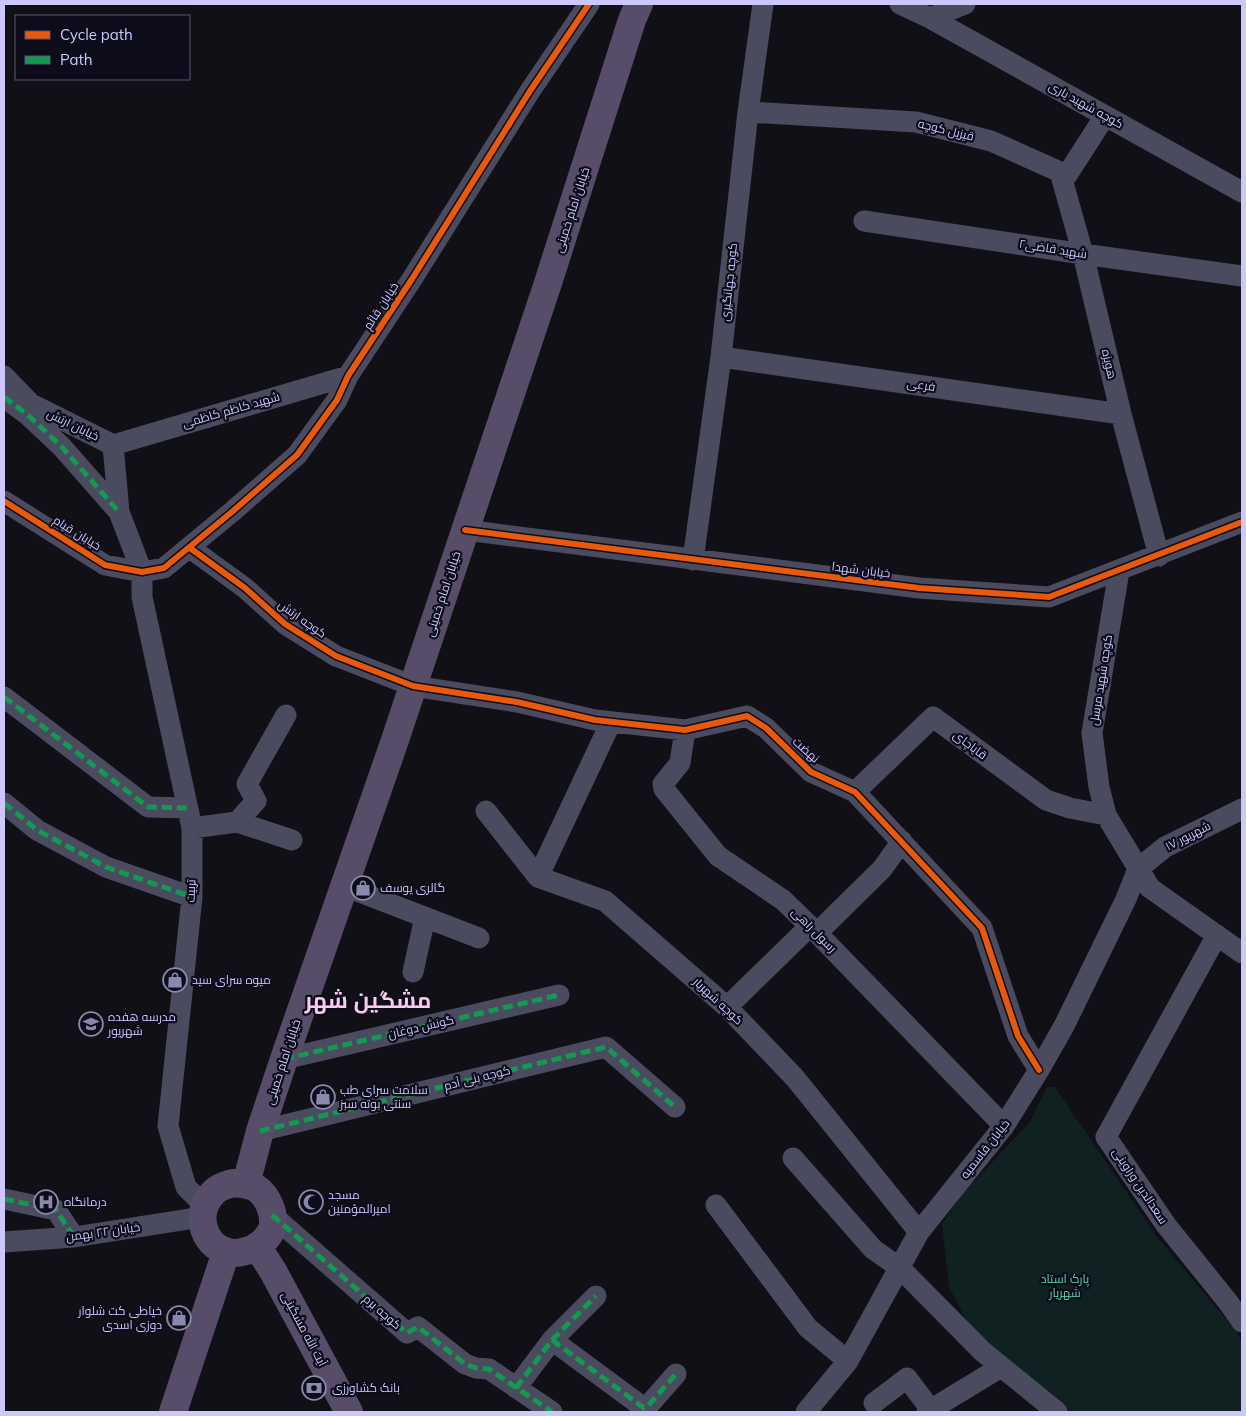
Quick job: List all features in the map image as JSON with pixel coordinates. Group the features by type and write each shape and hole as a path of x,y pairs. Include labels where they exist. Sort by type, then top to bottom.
{"main road":[{"name":"خیابان امام خمینی","path":"246,1184 260,1131 548,286 632,20 639,4"},
{"path":"234,1183 246,1184 256,1188 265,1196 272,1215 272,1229 264,1241 254,1249 237,1253 226,1252 207,1237 203,1226 203,1211 213,1192 222,1186 234,1183"},
{"name":"آیت الله مشگینی","path":"257,1246 274,1271 349,1412"},
{"path":"173,1412 226,1252"}],"street":[{"name":"خیابان قائم","path":"142,572 164,568 190,548 297,455 337,400 348,376 412,279 530,92 589,4"},
{"name":"کوچه جهانگیری","path":"692,560 721,357 748,112 763,4"},
{"name":"کوچه شهید یاری","path":"900,4 930,18 1242,192"},
{"path":"930,18 965,4"},
{"name":"قیزیل کوچه","path":"748,112 916,122 991,141 1060,172"},
{"path":"1060,172 1067,175 1105,116"},
{"name":"هویزه","path":"1060,172 1083,254 1121,414 1159,556"},
{"name":"شهید قاضی۲","path":"864,220 1083,254 1242,276"},
{"name":"فرعی","path":"721,357 1121,414"},
{"name":"خیابان ارتش","path":"4,376 31,404 113,445 119,512 142,572"},
{"name":"شهید کاظم کاظمی","path":"113,445 348,376"},
{"path":"4,397 29,416 61,446 119,512"},
{"name":"خیابان قیام","path":"4,501 105,564 142,572"},
{"name":"خیابان شهدا","path":"464,530 919,588 1049,598 1242,522"},
{"name":"کوچه ارتش","path":"190,548 245,588 285,624 336,656 413,686"},
{"name":"کوچه شهید مرسل","path":"1119,571 1092,733 1106,815 1150,888 1242,953"},
{"name":"تربیت","path":"142,572 142,597 190,818 192,897 168,1126 186,1187 203,1211"},
{"name":"نهضت","path":"413,686 517,702 595,720 685,730 747,716 766,728 811,772 855,792 982,928 1018,1036 1039,1070"},
{"path":"4,697 148,807 190,818 237,822 292,840"},
{"path":"237,822 256,801 247,784 286,715"},
{"name":"قایاچای","path":"855,792 933,717 1046,800 1070,808 1106,815"},
{"path":"486,811 538,878 611,722"},
{"name":"رسول راهی","path":"685,730 680,763 665,780 663,784 664,789 718,856 783,900 814,929 1004,1126"},
{"path":"4,803 37,830 106,867 192,897"},
{"name":"۱۷ شهریور","path":"1138,869 1164,847 1242,809"},
{"path":"727,1007 882,869 902,842"},
{"name":"خیابان قاسمیه","path":"806,1412 848,1361 919,1232 1004,1126 1039,1070 1064,1026 1122,908 1138,869"},
{"name":"کوچه شهریار","path":"538,878 604,901 727,1007 795,1078 919,1232"},
{"path":"344,886 479,938"},
{"path":"413,972 425,917"},
{"name":"سعدالدین وراوینی","path":"1217,935 1106,1137 1166,1224 1242,1322"},
{"name":"گونش دوغان","path":"284,1059 559,995"},
{"name":"کوچه بنی آدم","path":"260,1131 606,1047 675,1106"},
{"path":"793,1158 873,1250 900,1268 982,1351 1057,1412"},
{"path":"4,1199 56,1210 74,1237"},
{"path":"716,1205 808,1328 848,1361"},
{"name":"خیابان ۲۲ بهمن","path":"4,1242 74,1237 203,1211"},
{"name":"کوچه برم","path":"272,1215 407,1333 418,1327 465,1364 476,1368 489,1369 544,1410"},
{"path":"516,1388 552,1340 596,1296"},
{"path":"552,1340 644,1408 676,1374"},
{"path":"874,1403 907,1378 929,1411 1001,1367"}],"green space":[{"name":"پارک استاد شهریار","path":"1047,1087 1055,1087 1157,1237 1237,1332 1242,1343 1242,1412 1057,1412 982,1351 949,1287 942,1224 962,1194 1029,1123"}],"marked path":[{"path":"4,397 29,416 61,446 119,512"},
{"path":"4,697 148,807 188,808"},
{"path":"4,803 37,830 106,867 192,897"},
{"path":"284,1059 559,995"},
{"path":"260,1131 606,1047 675,1107"},
{"path":"4,1199 56,1210 74,1237"},
{"path":"272,1215 407,1333 418,1327 465,1364 476,1368 489,1369 552,1412"},
{"path":"516,1388 552,1340 596,1296"},
{"path":"552,1340 644,1408 676,1374"}],"cycle path":[{"path":"4,501 105,565 142,572 164,568 233,511 297,455 337,400 348,376 412,279 530,91 589,4"},
{"path":"465,530 919,588 1049,597 1242,522"},
{"path":"190,548 245,588 285,624 336,656 413,686 517,702 595,720 685,730 747,716 766,728 811,772 855,792 982,928 1018,1036 1039,1070"}],"place":[{"name":"گالری یوسف","path":"363,888"},
{"name":"میوه سرای سید","path":"175,980"},
{"name":"مدرسه هفده شهریور","path":"91,1024"},
{"name":"سلامت سرای طب سنتی بوته سبز","path":"323,1097"},
{"name":"درمانگاه","path":"46,1202"},
{"name":"مسجد امیرالمؤمنین","path":"311,1202"},
{"name":"خیاطی کت شلوار دوزی اسدی","path":"179,1318"},
{"name":"بانک کشاورزی","path":"314,1388"}],"district":[{"name":"مشگین شهر","path":"368,1000"}]}
